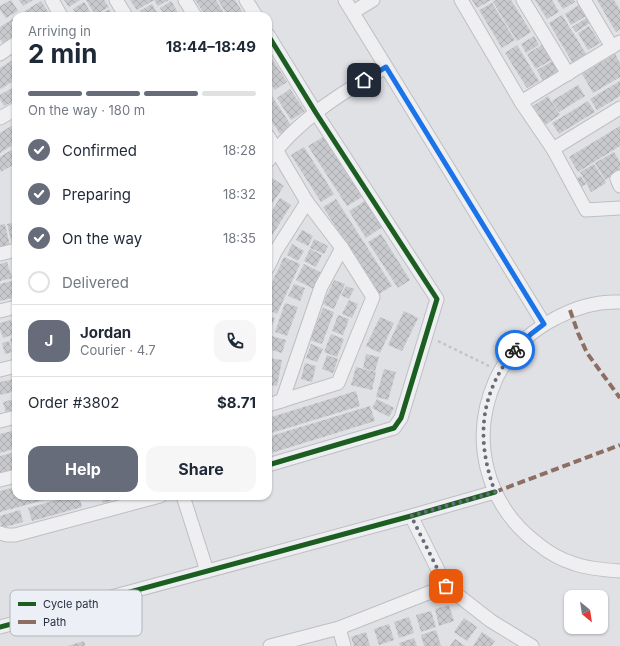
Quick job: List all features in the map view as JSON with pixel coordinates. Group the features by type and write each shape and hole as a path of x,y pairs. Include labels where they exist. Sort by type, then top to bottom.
{"street":[{"path":"52,0 58,12"},
{"path":"116,0 124,12"},
{"path":"185,0 192,12"},
{"path":"246,0 254,12"},
{"path":"345,0 544,324"},
{"path":"353,12 373,0"},
{"path":"461,0 521,102 553,149 586,210 620,208"},
{"path":"523,0 568,74"},
{"path":"521,102 616,45 584,0"},
{"path":"272,42 316,113 437,299 401,418 394,428 272,464"},
{"path":"0,54 12,46"},
{"path":"272,156 316,113 348,90 386,67"},
{"path":"553,149 620,108"},
{"path":"0,118 12,111"},
{"path":"272,143 307,202 342,248 373,297 338,383 272,404"},
{"path":"620,177 617,179 620,186"},
{"path":"272,257 307,202"},
{"path":"282,401 321,287 342,248"},
{"path":"0,254 12,251"},
{"path":"620,302 590,304 570,310 544,324 519,345 500,372 489,397 483,431 484,452 488,472 495,492 508,516 527,536 549,553 574,564 601,570 620,571"},
{"path":"0,311 12,308"},
{"path":"0,370 12,367"},
{"path":"0,421 12,418"},
{"path":"0,480 12,477"},
{"path":"137,590 495,492"},
{"path":"0,533 15,535 145,500"},
{"path":"184,500 207,571"},
{"path":"411,516 446,586 491,621 532,646"},
{"path":"270,646 339,628 446,586"},
{"path":"0,627 10,624"},
{"path":"339,628 344,646"}],"path":[{"path":"427,335 500,372"}],"building":[{"path":"11,0 18,11 12,12 12,14 6,18 0,10 0,6"},
{"path":"19,0 33,0 23,6"},
{"path":"64,0 80,0 69,7"},
{"path":"86,0 104,0 109,7 100,12 93,12"},
{"path":"130,0 154,0 137,10"},
{"path":"154,0 169,0 158,6"},
{"path":"195,0 216,0 224,12 203,12"},
{"path":"218,0 235,0 242,12 226,12"},
{"path":"472,0 491,0 477,8"},
{"path":"496,0 511,0 531,32 517,41 493,2"},
{"path":"535,0 552,0 559,12 547,19"},
{"path":"557,0 574,0 575,2 563,9"},
{"path":"597,0 614,0 620,10 620,29 616,32"},
{"path":"41,1 48,12 23,12"},
{"path":"171,1 178,12 162,12 160,8"},
{"path":"84,2 90,12 75,12 73,9"},
{"path":"584,2 591,13 571,25 565,14"},
{"path":"492,3 515,40 502,48 479,10"},
{"path":"152,4 157,12 141,12"},
{"path":"562,15 588,57 574,65 549,23"},
{"path":"591,15 595,20 576,32 572,27"},
{"path":"12,20 12,37 3,43 0,39 0,27"},
{"path":"589,26 600,43 588,50 578,33"},
{"path":"534,36 539,45 526,53 521,44"},
{"path":"547,42 556,57 536,69 527,54"},
{"path":"517,45 539,81 527,88 505,53"},
{"path":"615,54 620,63 620,77 593,93 582,74"},
{"path":"272,58 287,82 275,90 272,86"},
{"path":"556,59 563,71 544,83 537,70"},
{"path":"12,60 12,82 1,89 0,87 0,68"},
{"path":"620,81 620,96 597,110 590,99"},
{"path":"578,85 585,96 559,112 552,101"},
{"path":"12,88 12,102 4,106 0,99 0,95"},
{"path":"290,89 305,111 291,120 277,98"},
{"path":"272,96 292,127 280,134 272,122"},
{"path":"548,96 560,115 545,125 533,106"},
{"path":"588,101 595,112 559,134 552,123"},
{"path":"12,126 12,146 0,153 0,133"},
{"path":"620,126 620,146 578,172 569,157"},
{"path":"323,137 362,197 347,206 308,146"},
{"path":"304,147 334,194 321,202 291,155"},
{"path":"12,150 12,165 1,172 0,169 0,157"},
{"path":"614,152 620,162 620,171 605,180 595,163"},
{"path":"594,164 606,183 591,192 580,172"},
{"path":"581,176 586,184 581,187 576,179"},
{"path":"272,178 284,186 272,204"},
{"path":"280,198 291,205 272,236 272,211"},
{"path":"336,199 392,286 379,294 323,207"},
{"path":"365,201 382,227 366,238 349,211"},
{"path":"12,223 12,244 7,224"},
{"path":"5,224 10,246 0,249 0,225"},
{"path":"302,230 313,236 308,246 296,240"},
{"path":"381,234 410,280 398,288 368,242"},
{"path":"314,239 328,246 324,254 310,248"},
{"path":"292,244 304,251 298,261 287,255"},
{"path":"310,249 322,255 316,267 304,261"},
{"path":"284,257 300,264 277,314 272,312 272,282"},
{"path":"7,262 12,278 0,281 0,264"},
{"path":"304,264 322,273 314,289 296,280"},
{"path":"334,280 345,284 334,309 323,304"},
{"path":"12,281 12,298 0,301 0,284"},
{"path":"294,284 305,288 300,301 288,296"},
{"path":"346,286 354,289 349,299 341,295"},
{"path":"349,300 358,304 352,318 342,314"},
{"path":"285,303 298,307 287,336 275,332"},
{"path":"323,308 334,312 322,344 310,340"},
{"path":"404,311 418,318 402,351 388,345"},
{"path":"338,315 349,319 343,335 332,331"},
{"path":"272,317 275,318 272,326"},
{"path":"380,317 394,323 380,353 366,346"},
{"path":"11,320 12,335 3,338 0,323"},
{"path":"331,334 344,339 337,357 324,352"},
{"path":"272,336 286,340 282,353 272,350"},
{"path":"9,341 12,352 5,354 2,343"},
{"path":"311,344 323,349 317,362 306,358"},
{"path":"366,354 379,357 375,371 363,368"},
{"path":"327,355 338,359 333,373 322,369"},
{"path":"272,358 282,360 277,386 272,385"},
{"path":"305,363 316,366 312,382 301,379"},
{"path":"356,367 376,372 372,390 351,385"},
{"path":"384,369 396,372 388,400 376,397"},
{"path":"12,379 12,392 0,395 0,382"},
{"path":"356,391 360,406 272,433 272,417"},
{"path":"377,399 394,408 389,417 372,408"},
{"path":"12,400 12,411 6,413 3,402"},
{"path":"370,406 375,421 272,453 272,436"},
{"path":"12,431 12,449 0,453 0,434"},
{"path":"12,453 12,471 0,474 0,456"},
{"path":"12,488 12,500 44,500 0,512 0,491"},
{"path":"57,500 80,500 82,507 32,521 28,508"},
{"path":"102,500 112,500 103,503"},
{"path":"20,510 23,522 1,528 0,516"},
{"path":"449,605 454,621 439,626 435,609"},
{"path":"431,611 436,627 421,632 416,615"},
{"path":"409,617 414,633 399,638 394,622"},
{"path":"464,618 477,627 467,641 454,632"},
{"path":"389,624 394,640 379,645 374,629"},
{"path":"436,630 441,646 424,646 421,635"},
{"path":"366,632 370,646 354,646 351,637"},
{"path":"482,632 495,641 491,646 473,646"},
{"path":"414,638 417,646 400,646 399,643"},
{"path":"455,639 465,646 450,646"},
{"path":"84,641 85,646 68,646"}],"marked path":[{"path":"570,310 587,353 620,398"},
{"path":"495,492 620,445"}],"cycle path":[{"path":"272,42 316,113 437,299 401,418 394,428 272,464"},
{"path":"137,590 495,492"},
{"path":"0,627 10,624"}],"way so far":[{"path":"446,586 411,516 495,492 488,472 484,452 483,431 491,390 500,372 515,350"}],"route":[{"path":"364,80 386,67 544,324 531,334 515,350"}]}
